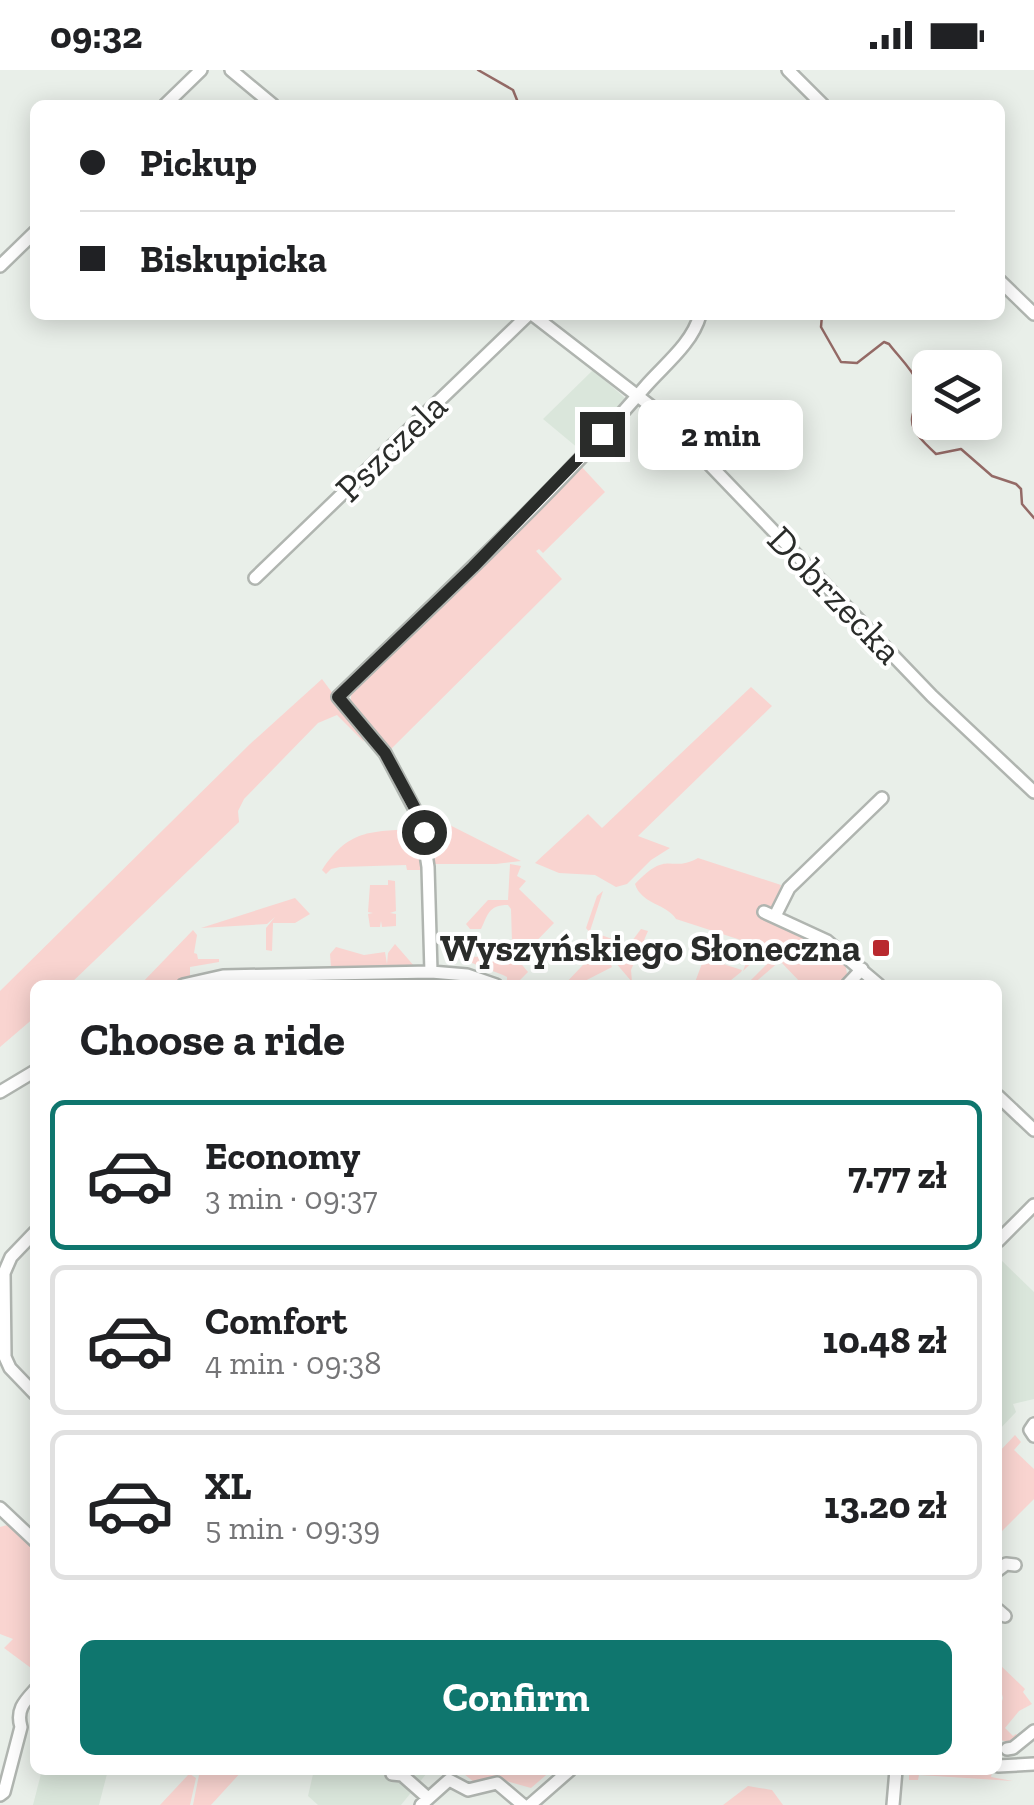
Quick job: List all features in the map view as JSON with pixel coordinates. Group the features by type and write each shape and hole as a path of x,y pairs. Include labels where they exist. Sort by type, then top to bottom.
{"street":[{"path":"170,100 202,70"},
{"path":"231,70 267,100"},
{"path":"788,70 818,100"},
{"path":"0,266 30,237"},
{"path":"1005,286 1034,314"},
{"name":"Pszczela","path":"255,578 525,320"},
{"name":"Dobrzecka","path":"537,320 670,423 960,726 1034,792"},
{"path":"431,972 428,868 422,821 385,753 338,697 473,567 637,396 688,339 698,320"},
{"path":"874,980 817,935 770,914 788,888 882,798"},
{"path":"852,980 862,969"},
{"path":"205,980 223,976 280,980 431,972 482,980"},
{"path":"0,1092 30,1074"},
{"path":"1002,1100 1034,1130"},
{"path":"1002,1237 1034,1206"},
{"path":"30,1239 6,1267 2,1314 7,1363 30,1388"},
{"path":"1034,1424 1030,1430 1034,1436"},
{"path":"0,1508 30,1536"},
{"path":"1002,1567 1015,1565"},
{"path":"0,1795 21,1728 21,1707 30,1696"},
{"path":"1002,1748 1013,1748 1034,1732"},
{"path":"1002,1766 1034,1764"},
{"path":"402,1775 424,1802 449,1780 468,1790 493,1783 531,1803 564,1775"},
{"path":"894,1805 896,1775"}],"shaded area":[{"path":"593,370 625,398 579,449 543,419"},
{"path":"581,466 605,492 543,553 536,551 562,579 389,751 350,703 352,690 469,581"},
{"path":"322,679 357,726 364,742 337,715 318,723 244,799 238,811 239,822 74,980 30,980 30,1021 0,1047 0,991 250,744"},
{"path":"751,687 772,706 638,836 670,848 627,884 616,887 595,875 559,873 535,863 588,814 602,828"},
{"path":"418,809 521,861 432,864"},
{"path":"420,828 422,870 407,870 406,865 340,867 326,874 322,870 343,846 364,834"},
{"path":"698,858 781,885 775,904 767,909 845,963 847,974 842,980 798,980 780,961 758,980 751,980 770,961 766,949 743,971 753,944 676,919 638,891 635,884 655,867"},
{"path":"510,864 521,866 517,876 526,881 519,889 554,923 518,960 528,972 520,980 507,980 472,963 472,957 492,956 499,963 512,952 508,946 512,942 508,905 493,909 481,929 470,929 466,924 488,900 508,900"},
{"path":"388,880 395,881 396,911 390,913 396,914 396,926 382,927 381,921 380,927 370,927 370,885 388,885"},
{"path":"603,891 590,931 629,945 641,929 648,931 631,970 632,980 586,928 597,896"},
{"path":"295,898 310,914 295,923 273,923 272,951 266,950 266,928 275,917 267,924 201,928"},
{"path":"193,930 197,935 194,953 198,959 219,959 190,967 190,976 181,980 145,980"},
{"path":"589,937 604,951 612,967 587,980 569,980 598,949 589,939 581,945"},
{"path":"395,944 415,967 331,967 330,954 336,947 364,955 385,952 387,964 388,953"},
{"path":"704,958 742,970 731,980 696,980"},
{"path":"1002,1261 1034,1292 1034,1399 1013,1404 1016,1412 1002,1427"},
{"path":"1015,1435 1021,1442 1014,1450 1034,1469 1034,1499 1002,1531 1002,1449"},
{"path":"11,1524 30,1541 30,1667 4,1648 13,1639 0,1634 0,1527"},
{"path":"1002,1667 1025,1689 1023,1692 1032,1704 1019,1711 1005,1728 1019,1737 1011,1743 1002,1740"},
{"path":"41,1775 107,1775 99,1805 33,1805"},
{"path":"188,1775 196,1778 190,1805 160,1805"},
{"path":"199,1775 238,1775 211,1805 193,1805"},
{"path":"313,1775 425,1775 401,1805 318,1805 308,1796"},
{"path":"465,1775 546,1775 531,1788 496,1778 474,1782"},
{"path":"919,1775 991,1775 1013,1781"},
{"path":"748,1786 772,1790 783,1805 723,1805"}],"waterway":[{"path":"478,70 513,90 517,100"},
{"path":"822,320 821,327 841,362 857,363 884,342 889,344 918,383 912,423 921,439 936,454 961,449 992,476 1016,484 1021,489 1022,504 1034,518"}],"place":[{"name":"Wyszyńskiego Słoneczna","path":"881,948"}],"route":[{"path":"424,832 385,753 338,697 473,567 602,434"}]}
